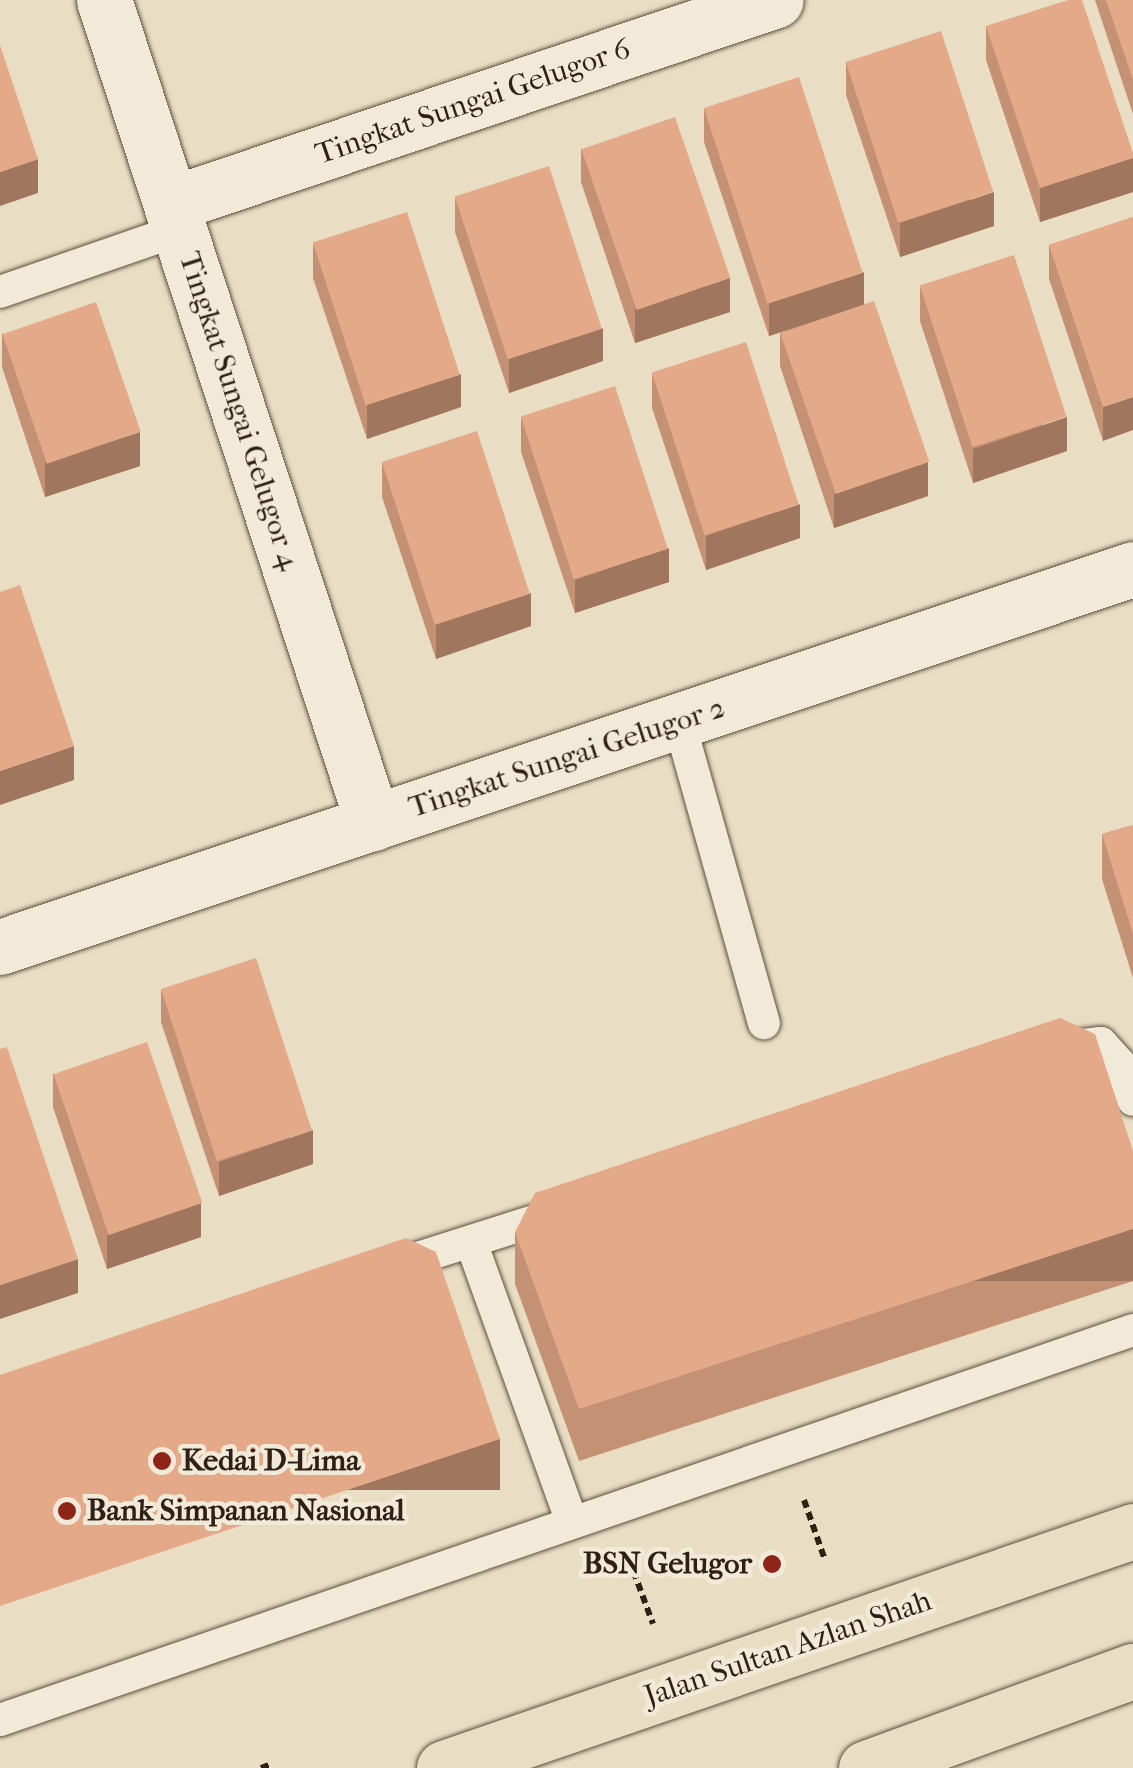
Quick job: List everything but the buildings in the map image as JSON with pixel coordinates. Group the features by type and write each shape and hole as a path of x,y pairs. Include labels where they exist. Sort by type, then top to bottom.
{"highway":[{"name":"Jalan Sultan Azlan Shah","path":"444,1768 1133,1531"},
{"path":"866,1768 1133,1671"}],"street":[{"name":"Tingkat Sungai Gelugor 4","path":"104,0 373,823"},
{"name":"Tingkat Sungai Gelugor 6","path":"175,217 776,0"},
{"name":"Tingkat Sungai Gelugor 2","path":"0,947 1133,569"}],"lane":[{"path":"0,292 175,217"},
{"path":"679,721 764,1023"},
{"path":"1031,1056 1068,1044 1100,1043 1120,1064 1133,1100"},
{"path":"358,1276 584,1205"},
{"path":"472,1242 572,1522"},
{"path":"0,1720 1133,1330"}],"place":[{"name":"Kedai D-Lima","path":"162,1461"},
{"name":"Bank Simpanan Nasional","path":"67,1511"},
{"name":"BSN Gelugor","path":"772,1564"}]}
